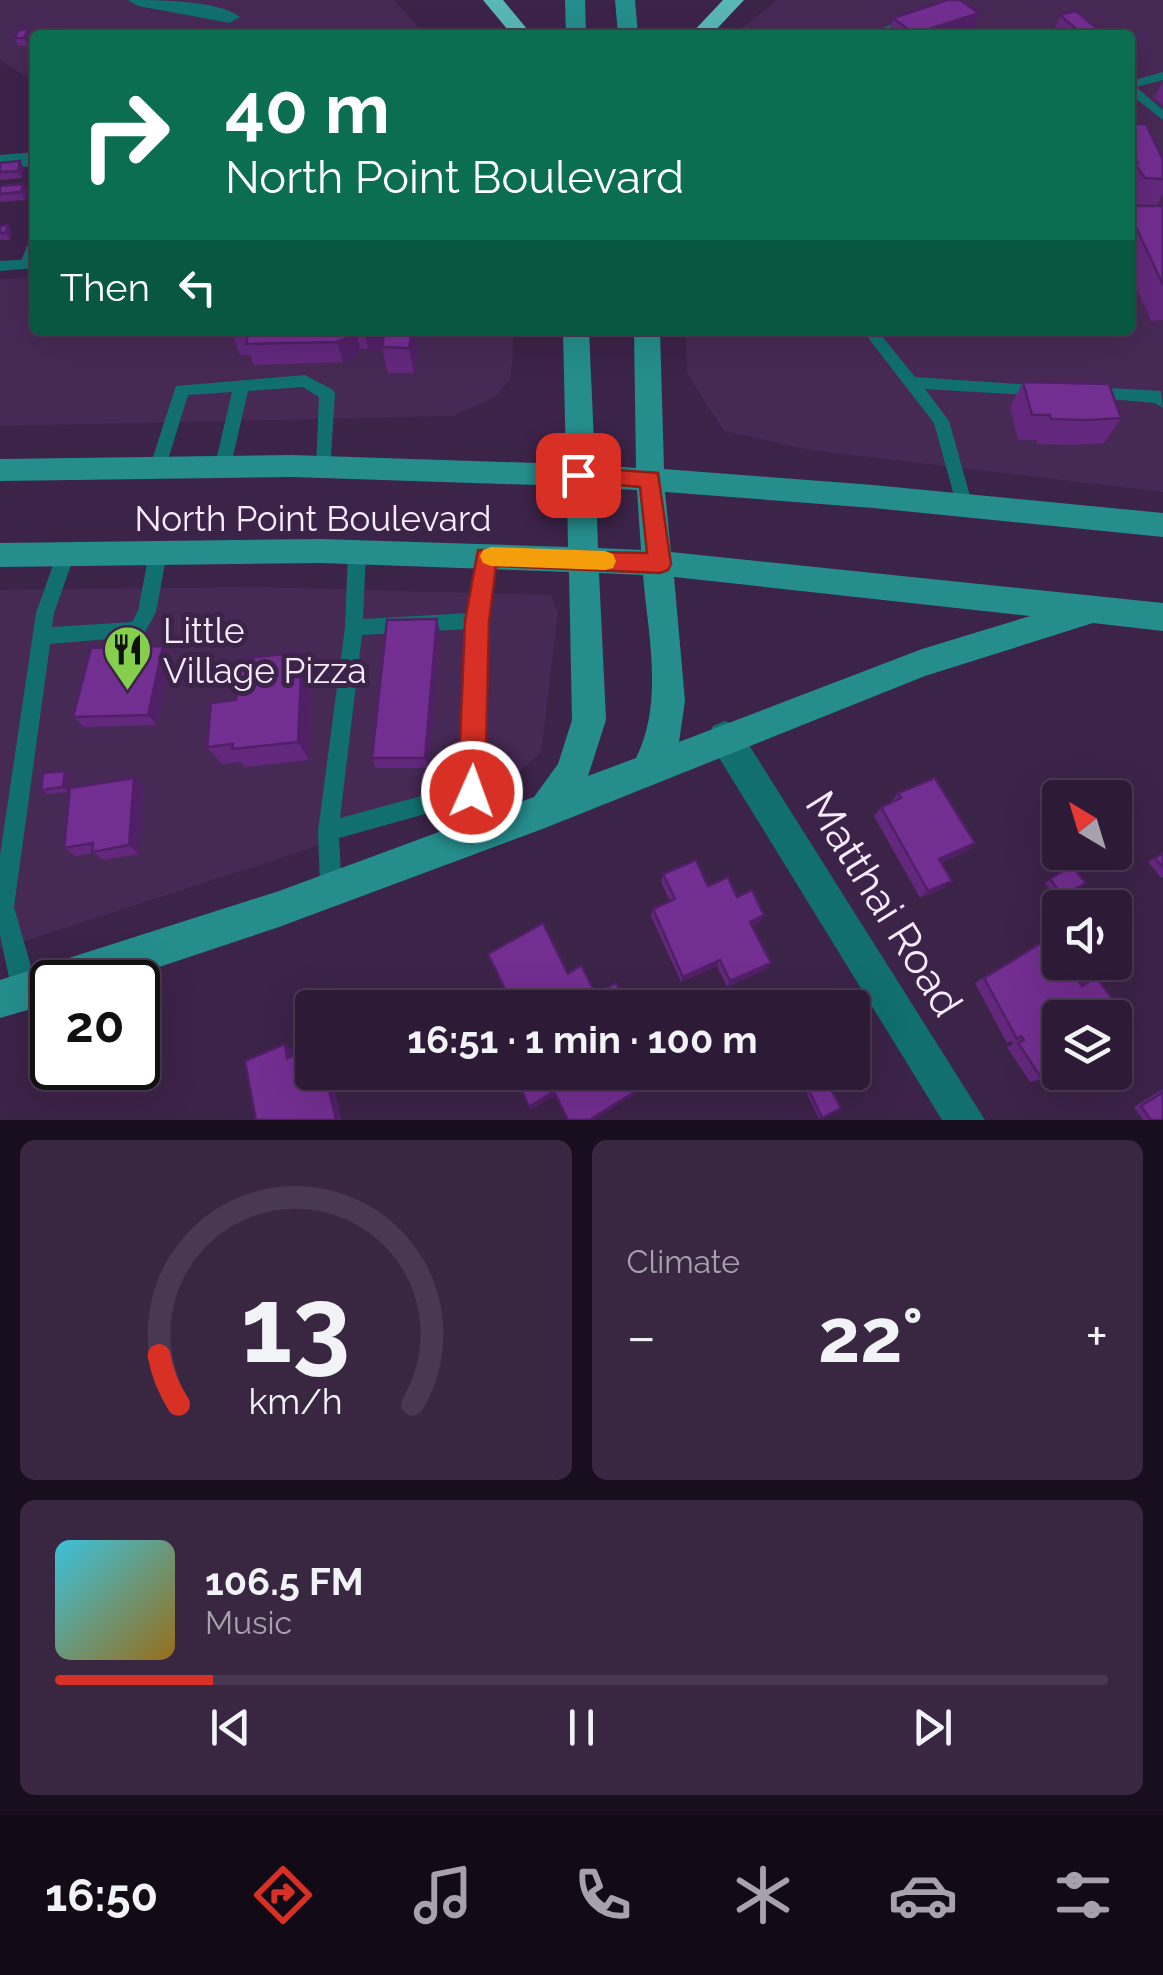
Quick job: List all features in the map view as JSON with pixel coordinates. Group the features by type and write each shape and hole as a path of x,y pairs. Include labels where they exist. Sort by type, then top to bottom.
{"highway":[{"path":"493,0 518,30"},
{"path":"705,30 734,0"}],"main road":[{"path":"575,0 576,30"},
{"path":"625,0 628,30"},
{"path":"545,811 572,773 589,720 576,335"},
{"path":"647,335 650,479 669,701 665,735 648,770"},
{"name":"North Point Boulevard","path":"0,470 324,466 578,475 964,503 1163,525"},
{"name":"North Point Boulevard","path":"0,555 357,552 660,564 1163,617"},
{"path":"122,960 470,839 725,737 986,640 1094,610"}],"street":[{"path":"138,0 230,17"},
{"path":"0,162 30,159"},
{"name":"Matthai Road","path":"725,737 966,1120"}],"lane":[{"path":"887,30 921,15"},
{"path":"1135,84 1163,76"},
{"path":"1135,91 1163,116"},
{"path":"0,266 30,259"},
{"path":"873,335 940,421 964,503"},
{"path":"158,466 182,390 305,381 327,394 324,466"},
{"path":"913,383 1162,399"},
{"path":"223,466 241,386"},
{"path":"331,889 328,830 354,628 357,552"},
{"path":"42,636 137,630 148,612 158,553"},
{"path":"30,984 19,963 3,907 45,612 66,554"},
{"path":"470,839 477,621 486,556"},
{"path":"354,628 477,621"},
{"path":"328,830 472,792"}],"shaded area":[{"path":"0,0 394,0 421,30 30,30 30,77 0,60"},
{"path":"777,0 1163,0 1163,492 810,450 724,431 687,374 686,335 1135,335 1135,30 739,30"},
{"path":"30,277 30,335 514,335 511,378 495,397 454,416 0,426 0,279"},
{"path":"256,587 551,595 558,613 541,753 502,786 0,949 0,590"}],"building":[{"path":"948,0 960,0 979,13 926,30 909,30 893,18"},
{"path":"1076,11 1099,30 1077,30 1060,15"},
{"path":"28,29 24,38 14,38 19,30"},
{"path":"1135,124 1146,124 1163,160 1163,179 1145,178 1135,164"},
{"path":"20,161 18,171 0,172 0,163"},
{"path":"23,184 21,192 0,194 0,186"},
{"path":"1135,206 1163,206 1163,285 1135,225"},
{"path":"248,335 351,335 337,342 246,344"},
{"path":"384,335 411,335 409,348 382,347"},
{"path":"1023,382 1109,384 1121,418 1051,419 1050,415 1032,415"},
{"path":"437,619 425,758 372,758 387,620"},
{"name":"Little Village Pizza","path":"163,646 148,715 73,717 91,648"},
{"path":"302,652 298,742 232,749 233,744 207,747 211,703 236,700 240,659"},
{"path":"65,771 63,787 41,790 43,773"},
{"path":"134,778 129,845 92,852 93,843 64,848 70,788"},
{"path":"935,778 975,843 939,859 952,881 928,891 881,807 901,798 898,793"},
{"path":"696,860 708,886 728,877 737,897 752,890 764,915 750,922 771,963 730,981 720,960 683,977 653,909 675,899 663,874"},
{"path":"1065,870 1075,870 1086,883 1074,890 1058,890 1050,879"},
{"path":"543,923 568,974 581,965 594,990 505,990 488,954"},
{"path":"1042,942 1042,980 1078,980 1082,986 1098,980 1113,1000 1042,1000 1042,1079 1018,1043 1024,1040 1021,1036 1017,1039 984,978"},
{"path":"285,1044 287,1058 295,1055 295,1090 329,1090 336,1120 256,1120 245,1061"},
{"path":"522,1090 636,1091 589,1120 568,1120 554,1091 529,1107"},
{"path":"809,1090 831,1090 841,1108 822,1118"},
{"path":"1163,1092 1163,1120 1151,1120 1141,1106"}],"slow traffic":[{"path":"491,556 605,561"}],"place":[{"name":"Little Village Pizza","path":"128,692"}],"route":[{"path":"472,792 477,621 486,556 660,564 650,479 578,475"}]}
